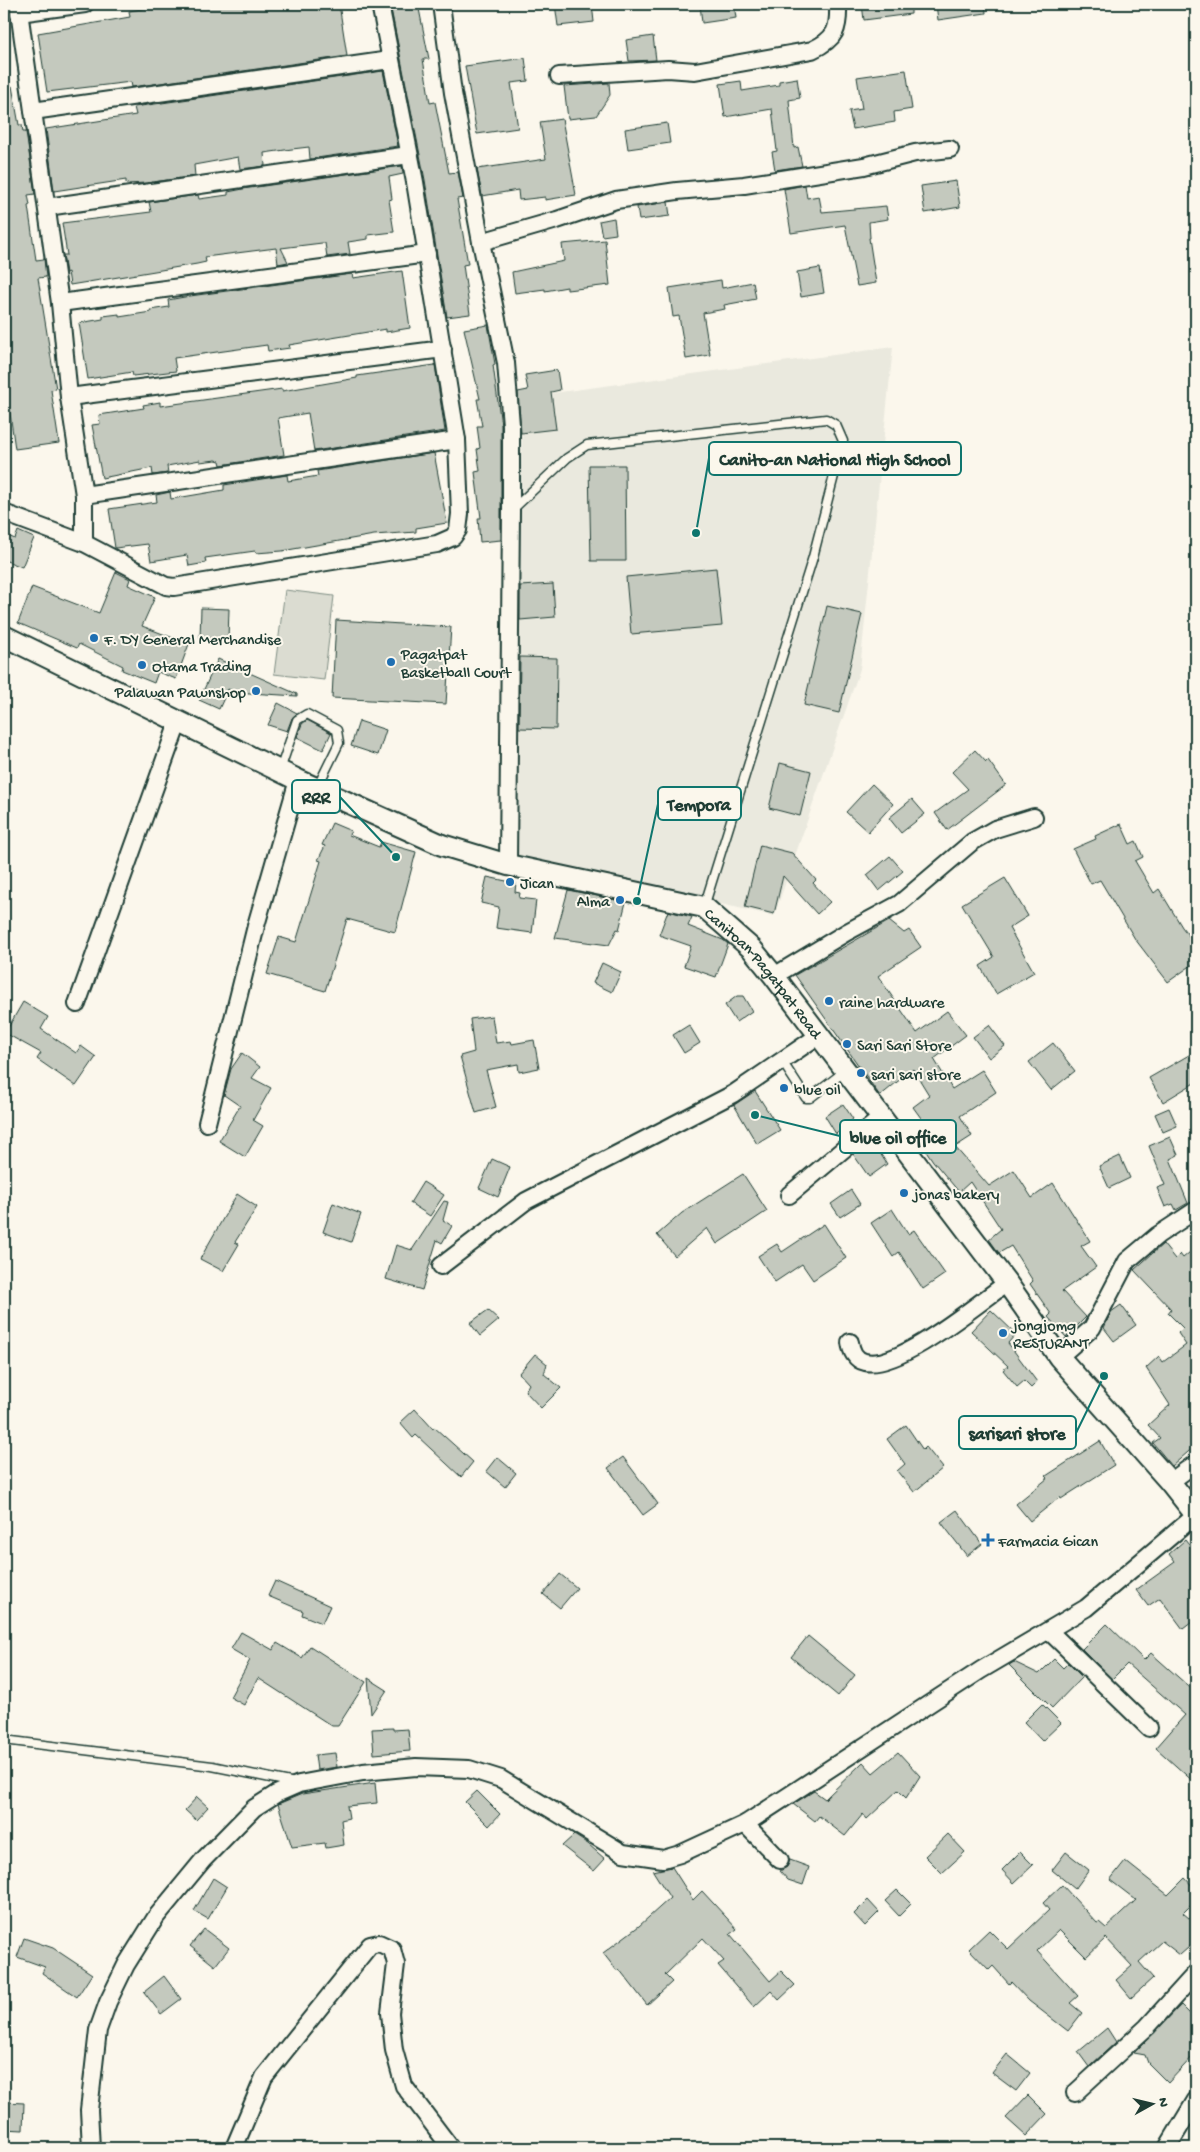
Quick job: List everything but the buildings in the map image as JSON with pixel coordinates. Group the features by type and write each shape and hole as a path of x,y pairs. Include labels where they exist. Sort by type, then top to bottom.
{"street":[{"path":"84,543 84,495 69,397 60,302 18,8 85,4"},
{"path":"4,513 84,543 166,586 174,587 437,544 453,537 458,530 460,514 457,440 427,254 380,4"},
{"path":"441,4 453,93 480,242 506,363 512,511 508,865"},
{"path":"559,76 668,69 695,71 812,50 826,44 834,35 837,25 838,4"},
{"path":"33,111 390,60"},
{"path":"480,242 557,220 616,200 677,191 744,186 864,166 915,153 950,149"},
{"path":"46,207 409,155"},
{"path":"60,302 427,254"},
{"path":"69,397 443,349"},
{"path":"84,495 457,440"},
{"name":"Canitoan-Pagatpat Road","path":"4,636 179,720 298,780 442,845 508,865 704,906 745,943 774,976 818,1036 882,1116 1059,1356 1170,1482 1196,1515"},
{"path":"77,1004 179,720"},
{"path":"207,1123 257,922 298,780"},
{"path":"774,976 847,932 899,904 972,842 995,829 1034,816"},
{"path":"441,1266 526,1201 734,1094 818,1036"},
{"path":"789,1195 882,1116"},
{"path":"1059,1356 1092,1328 1127,1261 1158,1235 1196,1210"},
{"path":"850,1342 852,1351 857,1358 864,1362 882,1362 904,1354 1006,1283"},
{"path":"1170,1482 1196,1463"},
{"path":"91,2148 89,2110 98,2030 108,2002 138,1943 203,1860 254,1808 276,1794 299,1784 363,1772 440,1767 469,1769 501,1778 622,1853 663,1859 680,1854 745,1824 981,1670 1086,1608 1196,1515"},
{"path":"1049,1631 1149,1728"},
{"path":"745,1824 780,1860"},
{"path":"234,2148 264,2077 370,1945 379,1943 392,1949 396,1964 390,2013 394,2050 404,2086 451,2148"},
{"path":"1075,2093 1148,2027 1196,1973"},
{"path":"1166,2148 1196,2100"}],"lane":[{"path":"512,511 571,455 587,445 826,419 836,425 843,441 813,557 704,906"},
{"path":"280,770 297,720 307,714 337,730 340,743 317,788"},
{"path":"782,1061 806,1098 810,1098 845,1070"},
{"path":"4,1740 212,1766 299,1784"}],"shaded area":[{"path":"893,347 860,669 774,916 510,857 523,397"},
{"path":"285,590 334,596 324,680 274,674"}],"place":[{"name":"Canito-an National High School","path":"696,533"},
{"name":"F. DY General Merchandise","path":"94,638"},
{"name":"Pagatpat Basketball Court","path":"391,662"},
{"name":"Otama Trading","path":"142,665"},
{"name":"Palawan Pawnshop","path":"256,691"},
{"name":"RRR","path":"396,857"},
{"name":"Jican","path":"510,882"},
{"name":"Alma","path":"620,900"},
{"name":"Tempora","path":"637,901"},
{"name":"raine hardware","path":"829,1001"},
{"name":"Sari Sari Store","path":"847,1044"},
{"name":"sari sari store","path":"861,1073"},
{"name":"blue oil","path":"784,1088"},
{"name":"blue oil office","path":"755,1115"},
{"name":"jonas bakery","path":"904,1193"},
{"name":"jongjomg RESTURANT","path":"1003,1333"},
{"name":"sarisari store","path":"1104,1376"},
{"name":"Farmacia Gican","path":"988,1540"}]}
